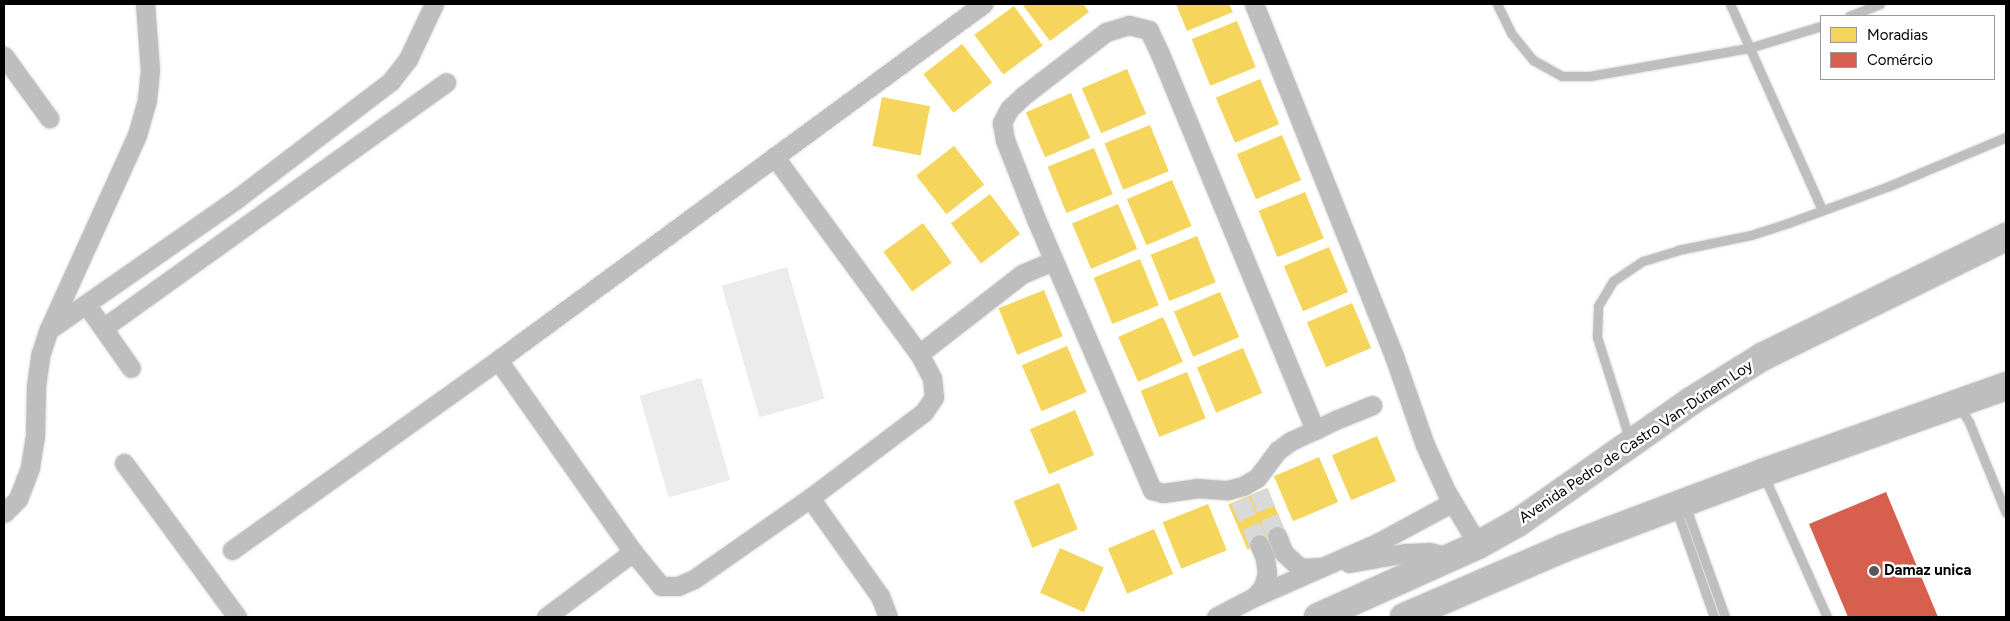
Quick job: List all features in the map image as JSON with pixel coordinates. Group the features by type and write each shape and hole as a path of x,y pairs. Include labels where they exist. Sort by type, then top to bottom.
{"highway":[{"name":"Avenida Pedro de Castro Van-Dúnem Loy","path":"1318,617 1478,545 1519,522 1692,401 1762,357 2006,237"},
{"path":"1969,254 1990,247 2006,247"},
{"path":"1404,617 1564,548 1762,473 2006,386"}],"street":[{"path":"4,513 18,500 30,467 35,438 36,386 40,356 49,329 137,135 147,99 150,70 145,4"},
{"path":"49,329 239,197 391,81 408,59 434,4"},
{"path":"232,550 498,360 982,4"},
{"path":"1254,4 1394,356 1425,445 1453,502 1478,545"},
{"path":"1315,430 1149,30 1129,25 1106,32 1023,96 1009,109 1002,123 1005,140 1053,261 1152,490 1163,494 1197,488 1228,490 1237,494 1256,485 1277,451 1291,441 1372,405"},
{"path":"4,59 50,118"},
{"path":"103,328 446,82"},
{"path":"498,360 633,552 661,586 678,586 694,579 810,498 924,412 934,397 932,378 919,354 774,156"},
{"path":"919,354 1022,274 1053,261"},
{"path":"86,304 131,368"},
{"path":"124,463 237,617"},
{"path":"810,498 880,596 888,617"},
{"path":"1216,617 1254,597 1402,531 1453,502"},
{"path":"1277,536 1284,552 1296,566 1302,568 1406,553 1429,552 1449,557"},
{"path":"1254,597 1263,586 1267,573 1259,544"},
{"path":"546,617 633,552"}],"lane":[{"path":"1496,4 1511,33 1533,60 1562,76 1590,76 1749,48 1820,26"},
{"path":"1730,4 1822,210"},
{"path":"1852,15 1880,4"},
{"path":"1631,443 1597,337 1598,306 1613,281 1643,261 1678,250 1751,236 1925,171 2006,137"},
{"path":"1957,404 1969,422 2006,513"},
{"path":"1762,473 1827,617"},
{"path":"1679,505 1714,617"},
{"path":"1679,505 1725,617"}],"shaded area":[{"path":"787,267 825,399 759,417 722,286"},
{"path":"701,378 730,480 669,498 639,396"}],"building: Moradias":[{"path":"1022,4 1083,4 1089,12 1050,41"},
{"path":"1176,4 1229,4 1233,12 1187,31"},
{"path":"1014,6 1043,46 1003,74 974,35"},
{"path":"1237,21 1256,67 1210,86 1192,39"},
{"path":"962,44 992,83 954,113 923,74"},
{"path":"1127,69 1146,114 1101,133 1082,88"},
{"path":"1260,79 1279,124 1235,143 1216,98"},
{"path":"1071,93 1090,138 1045,157 1026,112"},
{"path":"882,97 930,106 921,155 872,146"},
{"path":"1150,125 1169,171 1123,190 1105,143"},
{"path":"1282,135 1301,180 1256,199 1237,154"},
{"path":"954,146 984,185 946,214 916,176"},
{"path":"1094,148 1113,194 1066,213 1048,167"},
{"path":"1172,180 1192,226 1146,245 1127,199"},
{"path":"1305,192 1324,238 1277,257 1259,211"},
{"path":"990,194 1020,234 981,263 951,223"},
{"path":"1118,204 1137,249 1091,269 1072,224"},
{"path":"923,223 952,263 912,291 883,252"},
{"path":"1197,236 1216,282 1169,301 1151,255"},
{"path":"1329,247 1348,292 1303,311 1284,266"},
{"path":"1140,259 1159,305 1112,324 1094,278"},
{"path":"1044,290 1063,336 1017,355 999,308"},
{"path":"1220,292 1239,337 1193,357 1174,312"},
{"path":"1352,303 1371,348 1326,367 1307,322"},
{"path":"1163,317 1183,362 1138,382 1118,337"},
{"path":"1067,346 1087,392 1041,411 1022,365"},
{"path":"1243,348 1262,393 1216,413 1197,368"},
{"path":"1187,372 1206,418 1159,437 1141,391"},
{"path":"1075,410 1094,455 1049,474 1030,429"},
{"path":"1377,436 1396,481 1351,500 1332,455"},
{"path":"1319,457 1338,502 1293,521 1274,476"},
{"path":"1059,483 1078,529 1032,548 1014,501"},
{"path":"1267,488 1286,533 1247,550 1228,504"},
{"path":"1208,504 1227,550 1181,569 1163,522"},
{"path":"1154,529 1173,574 1127,594 1108,549"},
{"path":"1060,548 1104,568 1084,612 1040,593"}],"building: Comércio":[{"name":"Damaz unica","path":"1886,492 1938,617 1848,617 1809,524"}],"tunnel":[{"path":"1259,491 1277,536"},
{"path":"1240,500 1259,544"}],"place":[{"name":"Damaz unica","path":"1874,571"}]}
